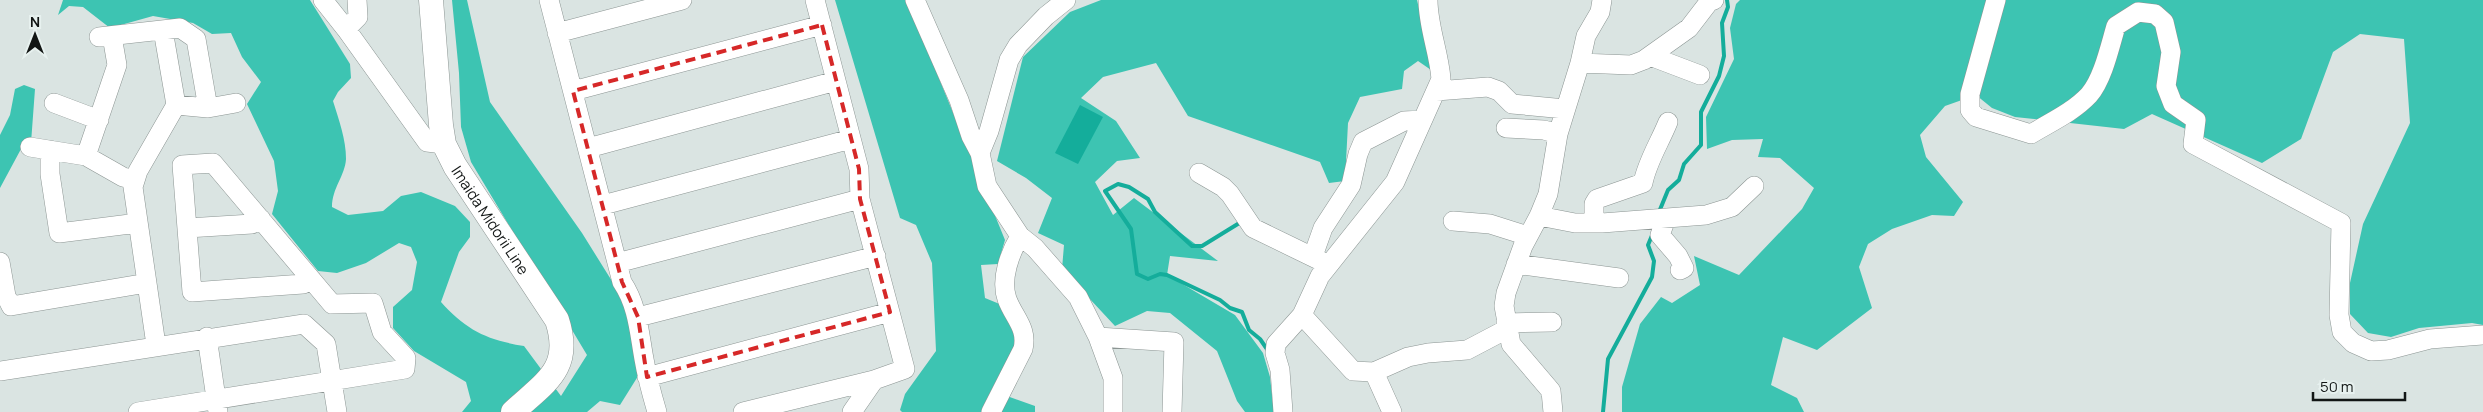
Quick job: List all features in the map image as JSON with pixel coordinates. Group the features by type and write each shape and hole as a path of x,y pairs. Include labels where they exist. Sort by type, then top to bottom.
{"main road":[{"name":"Imaida Midorii Line","path":"431,0 444,144 455,166 557,320 563,338 561,362 550,378 513,412"}],"street":[{"path":"323,0 428,142 444,144"},
{"path":"346,29 358,17 356,0"},
{"path":"549,0 622,282 631,295 638,317 648,377 657,412"},
{"path":"557,33 682,0"},
{"path":"743,412 874,380 905,370 860,199 859,169 815,0"},
{"path":"915,0 959,100 971,136 980,153 987,186 1020,236 1035,248 1078,298 1098,337 1113,378 1113,412"},
{"path":"980,153 990,131 1009,60 1018,45 1040,22 1066,0"},
{"path":"1283,412 1280,370 1274,353 1276,344 1302,315 1320,276 1330,266 1395,182 1441,78 1440,62 1430,29 1428,0"},
{"path":"1553,412 1551,391 1513,349 1506,326 1504,299 1516,264 1548,194 1558,134 1580,63 1586,36 1600,12 1602,0"},
{"path":"1580,63 1631,65 1650,56 1689,28 1709,2 1714,0"},
{"path":"1992,5 1970,94 1970,110 1976,117 2031,134 2073,109 2090,93 2103,67 2116,26 2138,12 2154,14 2164,22 2171,52 2166,86 2172,104 2196,120 2193,144 2341,223 2339,315 2342,332 2353,343 2371,351 2388,350 2430,339 2483,335"},
{"path":"573,91 822,25"},
{"path":"86,156 117,65 105,37 180,28 196,38 208,108"},
{"path":"156,346 133,187 138,171 176,105 163,30"},
{"path":"1650,56 1700,76"},
{"path":"588,148 836,81"},
{"path":"1436,91 1488,87 1499,91 1512,104 1565,110"},
{"path":"54,103 99,120"},
{"path":"176,105 208,108 236,103"},
{"path":"1313,256 1323,228 1351,185 1358,154 1363,142 1404,121 1422,120"},
{"path":"1594,223 1594,204 1598,199 1643,183 1646,167 1654,155 1668,122"},
{"path":"1506,128 1544,130 1558,134"},
{"path":"603,205 851,139"},
{"path":"30,147 86,156 123,176 135,180"},
{"path":"50,150 50,174 59,233 138,223"},
{"path":"138,412 217,406 332,380 405,369 406,358 382,332 373,303 332,304 312,280 260,219 213,163 182,165 192,292 303,284 312,280"},
{"path":"1199,174 1223,187 1230,194 1253,228 1330,266"},
{"path":"1539,216 1575,223 1706,216 1732,207 1754,186"},
{"path":"617,263 860,199"},
{"path":"187,228 252,224 260,219"},
{"path":"1666,219 1660,234 1678,256 1684,268 1680,270"},
{"path":"1453,221 1490,224 1528,236"},
{"path":"991,412 1023,349 1026,339 1023,328 1007,299 1005,286 1010,253 1020,236"},
{"path":"638,317 876,256"},
{"path":"0,262 6,296 11,306 147,283"},
{"path":"1516,264 1619,278"},
{"path":"648,377 890,312"},
{"path":"1302,315 1337,356 1353,371 1374,372 1408,357 1428,353 1467,350 1506,326 1552,322"},
{"path":"0,371 206,337 304,324 326,344 337,412"},
{"path":"206,337 217,406"},
{"path":"1098,337 1174,342 1172,412"},
{"path":"1374,372 1392,412"},
{"path":"852,412 874,380"}],"highlighted area":[{"path":"822,25 859,169 860,199 890,312 647,377 638,317 622,282 573,91"}],"shaded area":[{"path":"63,0 310,0 350,64 351,78 338,92 333,101 340,123 346,159 334,194 332,207 348,215 383,211 401,196 421,192 455,206 470,222 470,237 459,252 441,302 468,327 499,341 524,346 561,396 587,355 471,162 461,127 459,73 452,0 467,0 490,102 582,233 625,302 640,373 620,405 600,401 587,412 462,412 471,401 466,382 414,351 393,328 393,307 412,290 417,262 411,247 399,243 366,263 337,273 318,271 272,214 278,191 274,161 247,104 261,82 242,57 231,33 212,34 193,23 153,16 110,28 83,7 69,6 58,15"},
{"path":"835,0 907,0 1005,240 998,264 981,265 985,298 1002,305 1019,343 993,391 1035,406 1035,412 902,412 900,410 905,394 936,351 932,263 916,225 900,218"},
{"path":"1101,0 1417,0 1434,72 1418,61 1404,71 1402,89 1360,97 1348,123 1345,181 1329,183 1320,162 1188,116 1156,63 1103,77 1081,98 1116,121 1140,158 1117,161 1095,182 1113,215 1134,198 1218,261 1170,256 1167,275 1235,315 1263,353 1270,377 1274,412 1245,412 1237,401 1217,351 1170,313 1147,311 1115,326 1062,269 1064,245 1038,233 1052,198 1026,178 997,161 1023,57 1070,12"},
{"path":"1740,0 2483,0 2483,325 2472,323 2419,328 2391,337 2368,333 2350,314 2350,283 2363,224 2410,123 2404,39 2360,34 2333,52 2301,139 2262,163 2152,114 2124,129 2015,117 1992,108 1976,95 1945,106 1920,135 1926,157 1963,202 1954,216 1932,215 1892,229 1868,244 1859,267 1872,308 1817,350 1783,337 1771,385 1797,398 1804,412 1622,412 1622,387 1640,324 1661,297 1672,303 1700,285 1694,256 1739,275 1802,209 1814,188 1780,158 1758,157 1763,139 1732,140 1707,149 1706,117 1734,59 1730,28 1736,4"},
{"path":"24,85 35,89 31,143 21,149 0,188 0,135 10,115 15,89"},
{"path":"1080,105 1103,117 1078,164 1055,153"}],"waterway":[{"path":"1659,212 1668,190 1679,180 1684,164 1701,145 1701,112 1719,76 1724,56 1722,23 1728,7 1727,0"},
{"path":"1241,222 1202,246 1192,246 1155,212 1148,199 1129,187 1118,184 1105,191 1131,229 1137,274 1148,279 1160,274 1167,275 1220,300 1230,308 1242,312 1249,330 1260,339 1269,352"},
{"path":"1603,412 1608,359 1652,277 1654,261 1648,245 1653,233"}]}
